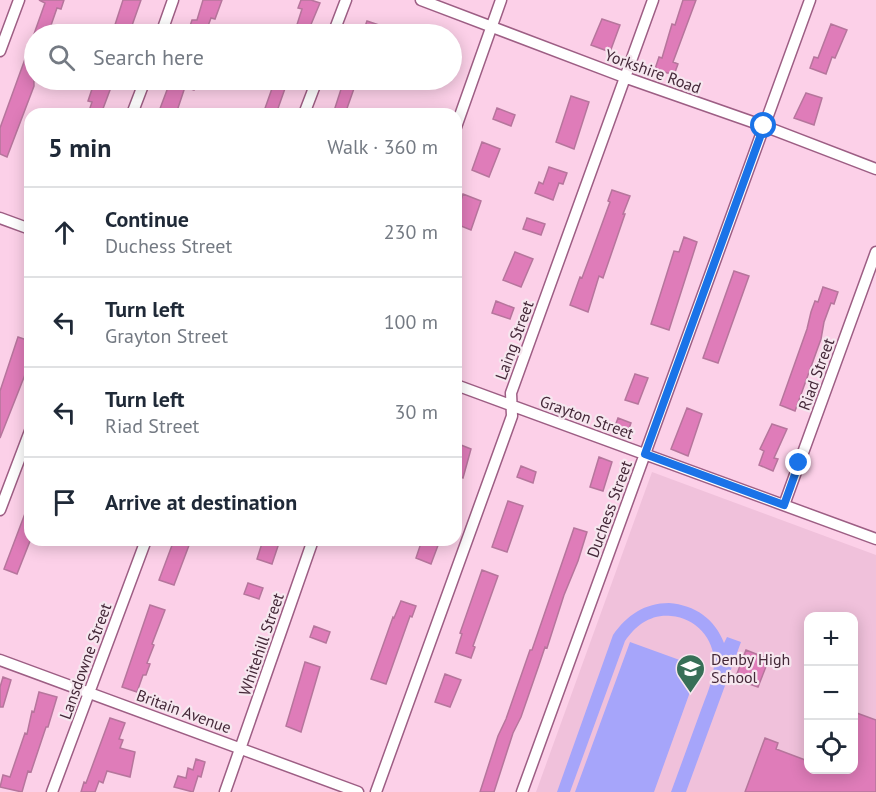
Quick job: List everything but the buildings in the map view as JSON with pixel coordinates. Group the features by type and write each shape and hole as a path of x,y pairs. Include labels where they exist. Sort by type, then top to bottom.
{"street":[{"path":"0,51 19,0"},
{"path":"164,24 173,0"},
{"path":"337,24 346,0"},
{"name":"Yorkshire Road","path":"421,0 876,169"},
{"path":"462,110 501,0"},
{"name":"Laing Street","path":"376,792 512,416 511,393 653,0"},
{"name":"Duchess Street","path":"522,792 810,0"},
{"path":"134,108 141,90"},
{"path":"306,108 313,90"},
{"path":"0,218 24,227"},
{"name":"Riad Street","path":"784,505 876,252"},
{"name":"Grayton Street","path":"462,387 876,539"},
{"path":"0,510 24,446"},
{"name":"Lansdowne Street","path":"52,792 144,546"},
{"name":"Whitehill Street","path":"225,792 311,546"},
{"name":"Britain Avenue","path":"0,660 358,792"}],"shaded area":[{"name":"Denby High School","path":"652,472 876,555 876,792 536,792"},
{"path":"669,603 687,607 703,615 715,627 724,643 727,637 741,642 686,792 671,792 711,683 714,657 708,640 697,626 680,618 664,616 645,622 625,641 570,792 557,792 613,635 624,622 644,608"},
{"path":"630,642 699,667 654,792 575,792"}],"place":[{"name":"Denby High School","path":"690,694"}],"route":[{"path":"764,126 645,454 784,505 799,463"}]}
